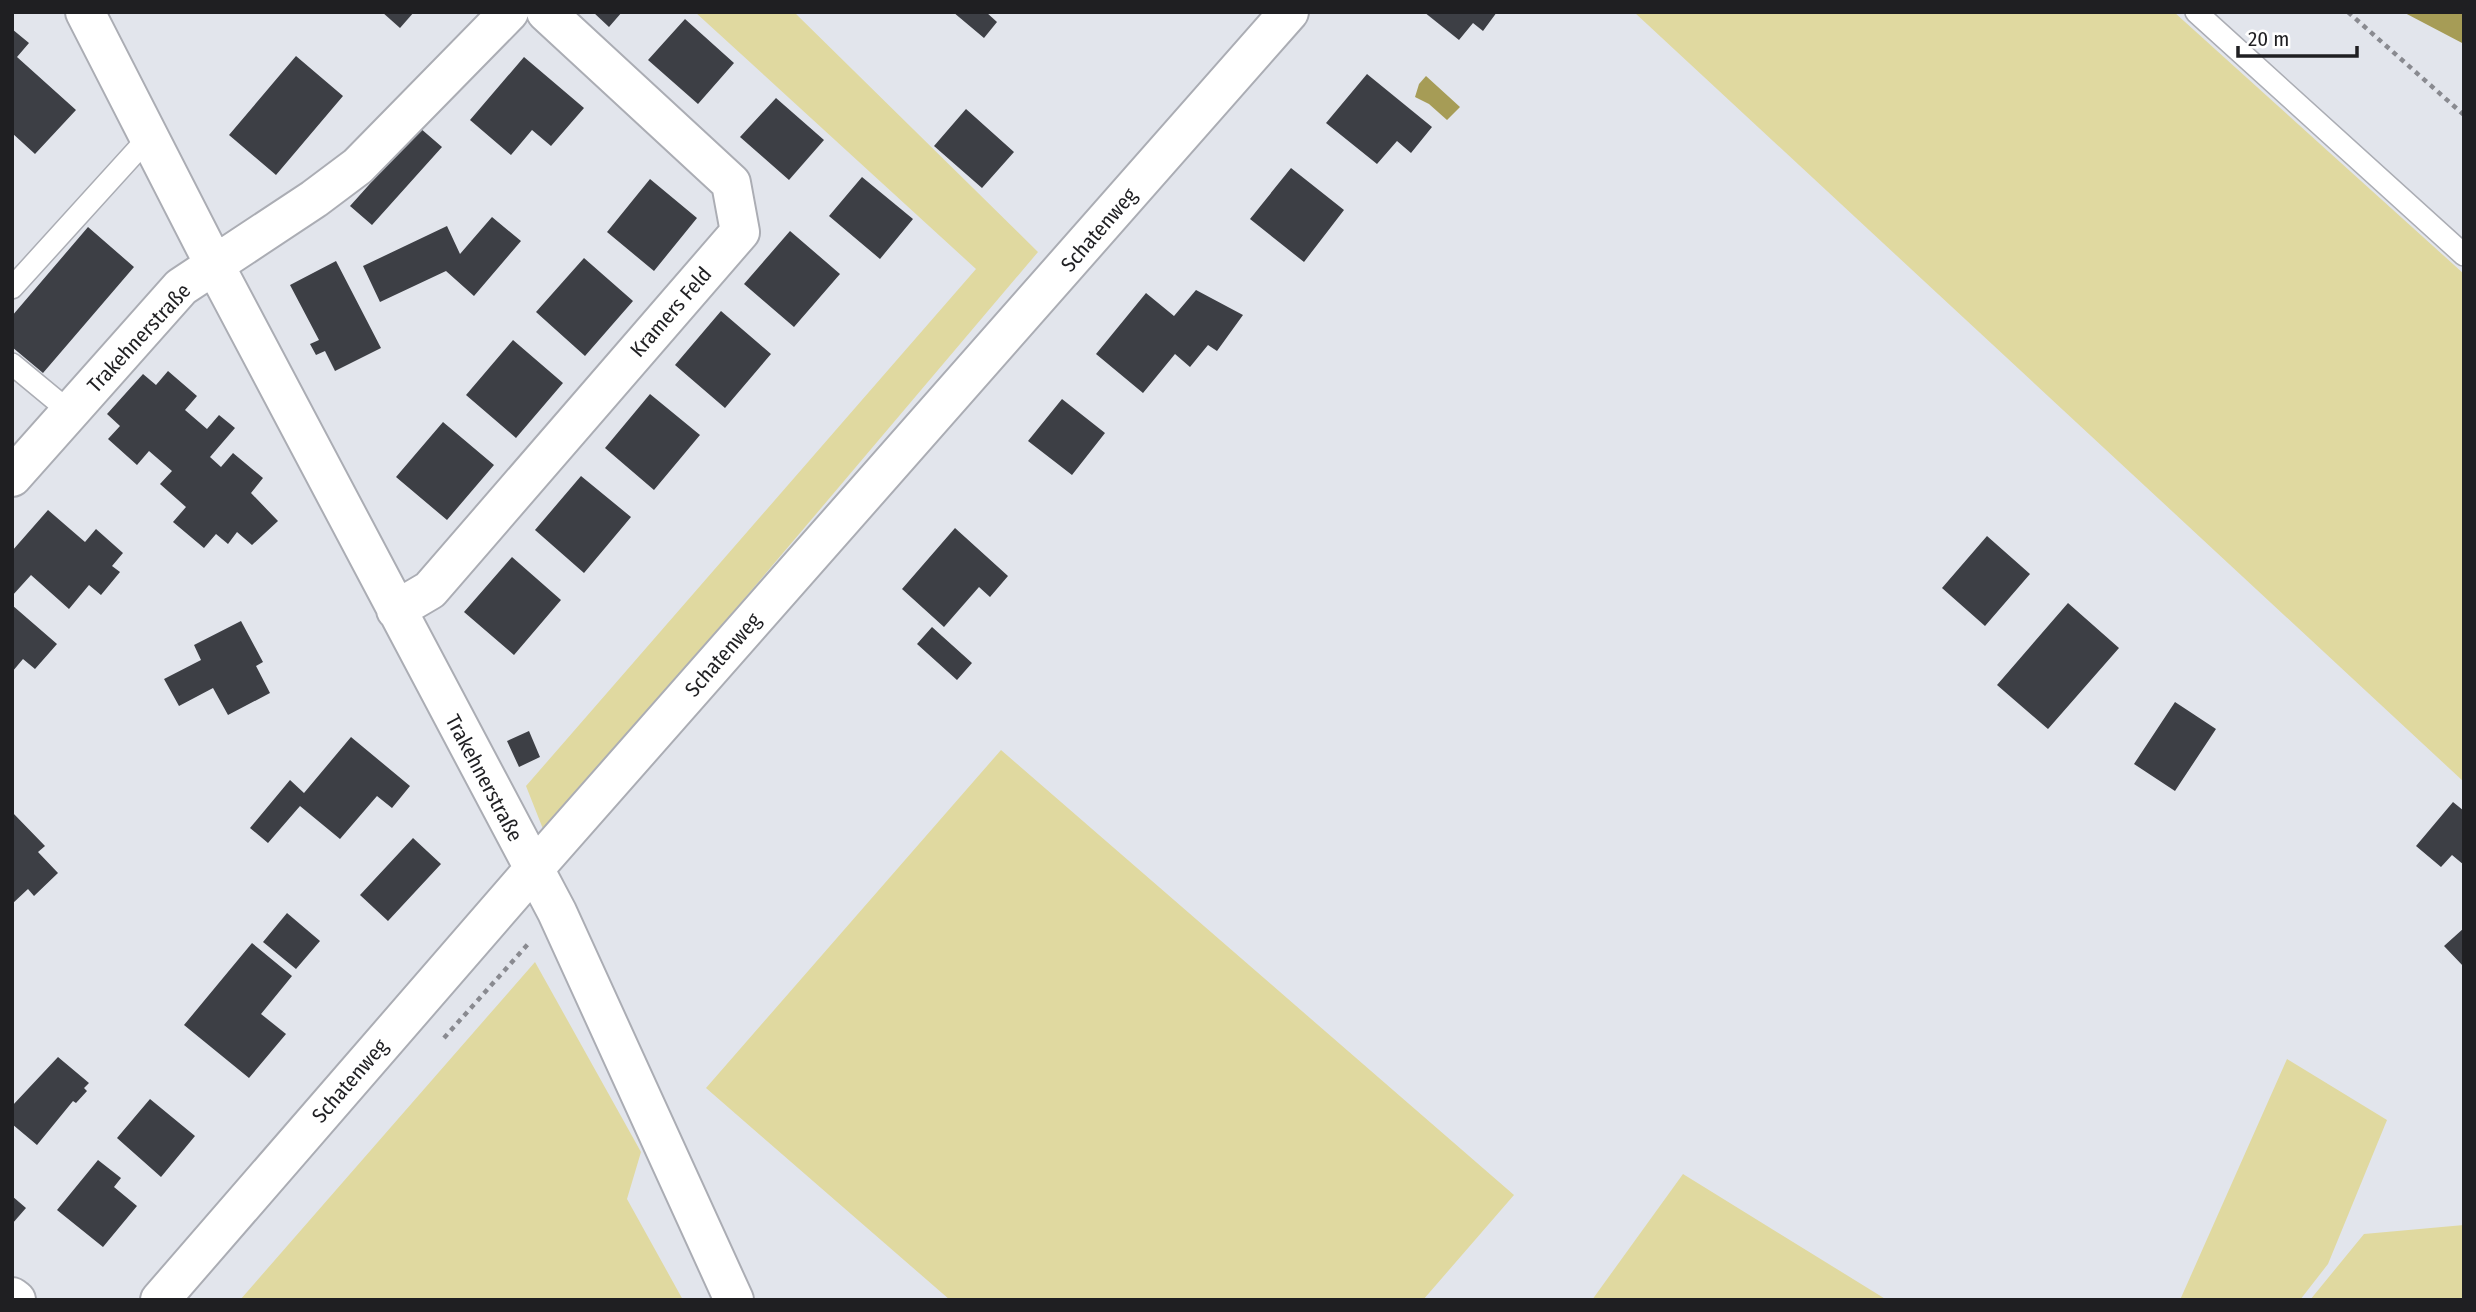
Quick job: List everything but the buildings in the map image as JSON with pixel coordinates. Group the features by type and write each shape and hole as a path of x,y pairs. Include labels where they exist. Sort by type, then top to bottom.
{"street":[{"name":"Trakehnerstraße","path":"85,12 215,266 557,912 734,1300"},
{"path":"215,266 358,166 509,12"},
{"name":"Kramers Feld","path":"396,610 430,590 740,232 731,183 546,12"},
{"name":"Schatenweg","path":"160,1300 533,870 1289,12"},
{"name":"Trakehnerstraße","path":"12,477 181,287 215,266"}],"lane":[{"path":"2196,12 2464,255"},
{"path":"12,288 149,137"},
{"path":"12,365 70,412"}],"path":[{"path":"2348,12 2464,115"}],"shaded area":[{"path":"695,12 794,12 1038,252 545,834 526,786 976,269"},
{"path":"1634,12 2174,12 2464,274 2464,782"},
{"path":"2403,12 2464,12 2464,44"},
{"path":"1426,76 1460,107 1447,120 1429,104 1415,97 1419,84"},
{"path":"1001,750 1514,1195 1423,1300 950,1300 706,1088"},
{"path":"535,962 641,1152 627,1199 683,1300 240,1300"},
{"path":"2287,1059 2387,1120 2328,1264 2300,1300 2180,1300"},
{"path":"1683,1174 1887,1300 1592,1300"},
{"path":"2464,1225 2464,1300 2310,1300 2364,1234"}]}
